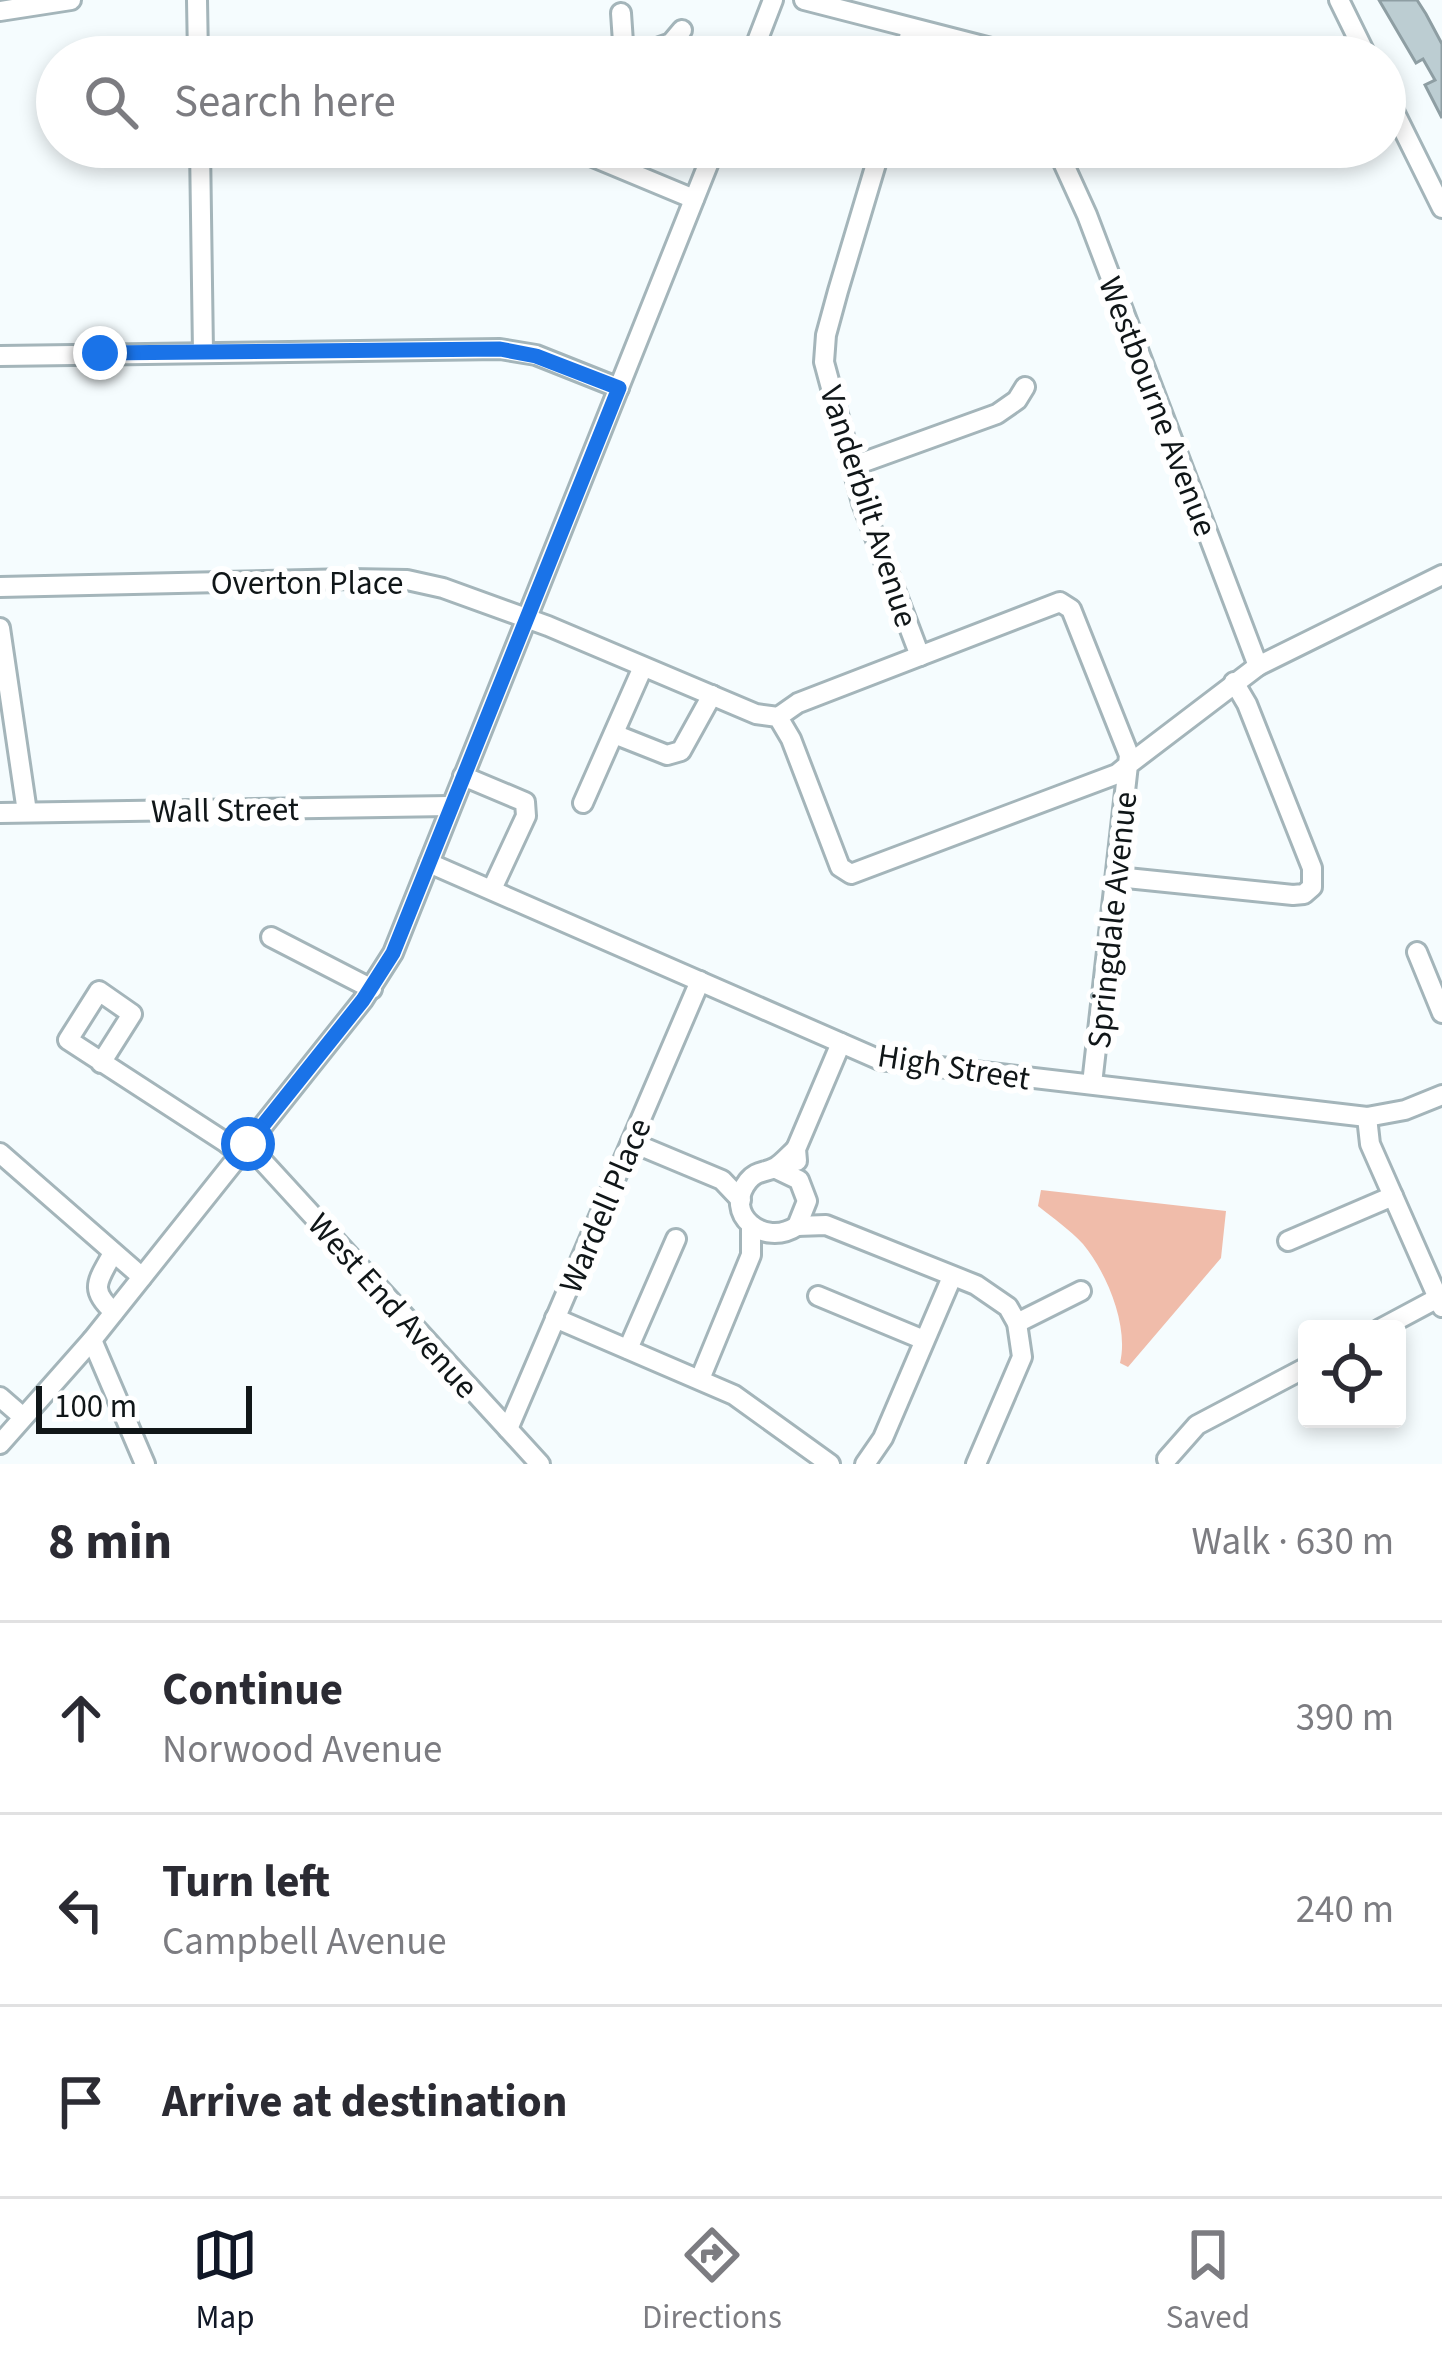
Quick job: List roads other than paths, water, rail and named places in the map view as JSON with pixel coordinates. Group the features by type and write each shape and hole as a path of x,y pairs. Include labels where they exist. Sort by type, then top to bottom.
{"street":[{"path":"0,11 71,0"},
{"path":"196,0 197,36"},
{"path":"759,36 773,0"},
{"path":"804,0 943,36"},
{"path":"1339,0 1357,36"},
{"path":"621,13 625,36"},
{"path":"909,36 911,28"},
{"path":"677,36 682,31"},
{"path":"1406,135 1442,208"},
{"path":"200,168 203,352"},
{"path":"621,168 694,199"},
{"path":"0,1444 92,1340 372,989 393,953 707,168"},
{"name":"Vanderbilt Avenue","path":"875,168 824,350 827,377 871,532 920,656"},
{"name":"Westbourne Avenue","path":"1065,168 1258,666"},
{"path":"0,356 500,349 536,356 619,388"},
{"path":"854,466 997,414 1017,400 1025,387"},
{"name":"Springdale Avenue","path":"1092,1084 1128,765 1258,666 1442,575"},
{"name":"Overton Place","path":"0,587 406,580 443,588 756,714 778,717"},
{"path":"1055,603 1068,605 1129,755 1128,765 884,863 846,873 778,717 798,703 920,656 1055,603"},
{"path":"0,628 27,812"},
{"path":"583,803 644,667"},
{"path":"1117,877 1293,895 1312,887 1312,868 1234,682"},
{"path":"614,734 667,755 681,751 712,695"},
{"path":"463,776 525,802 526,816 492,890"},
{"name":"Wall Street","path":"0,813 450,806"},
{"name":"High Street","path":"429,863 880,1060 1366,1118 1405,1110 1442,1095"},
{"path":"271,937 372,989"},
{"path":"1417,952 1442,1012"},
{"name":"Wardell Place","path":"508,1429 700,981"},
{"name":"West End Avenue","path":"101,1063 133,1014 100,991 68,1040 101,1063 244,1149 540,1464"},
{"path":"722,1180 751,1178 774,1168 796,1149 842,1043"},
{"path":"1366,1118 1370,1144 1440,1303 1401,1320"},
{"path":"631,1142 722,1180 741,1200 751,1225 751,1255 700,1379"},
{"path":"796,1149 807,1201 826,1225"},
{"path":"0,1153 142,1277"},
{"path":"774,1168 799,1180"},
{"path":"741,1200 751,1178"},
{"path":"1288,1240 1393,1196"},
{"path":"797,1226 807,1201"},
{"path":"751,1225 774,1235"},
{"path":"751,1255 774,1235 797,1226 826,1225 996,1297 1017,1323 1022,1357 976,1464"},
{"path":"628,1349 676,1239"},
{"path":"113,1253 96,1286 99,1298 114,1312"},
{"path":"865,1464 883,1438 952,1276"},
{"path":"1017,1323 1081,1291"},
{"path":"818,1296 924,1340"},
{"path":"555,1318 734,1395 830,1464"},
{"path":"92,1340 145,1464"},
{"path":"1167,1459 1197,1424 1298,1372"},
{"path":"0,1397 23,1417"}]}
